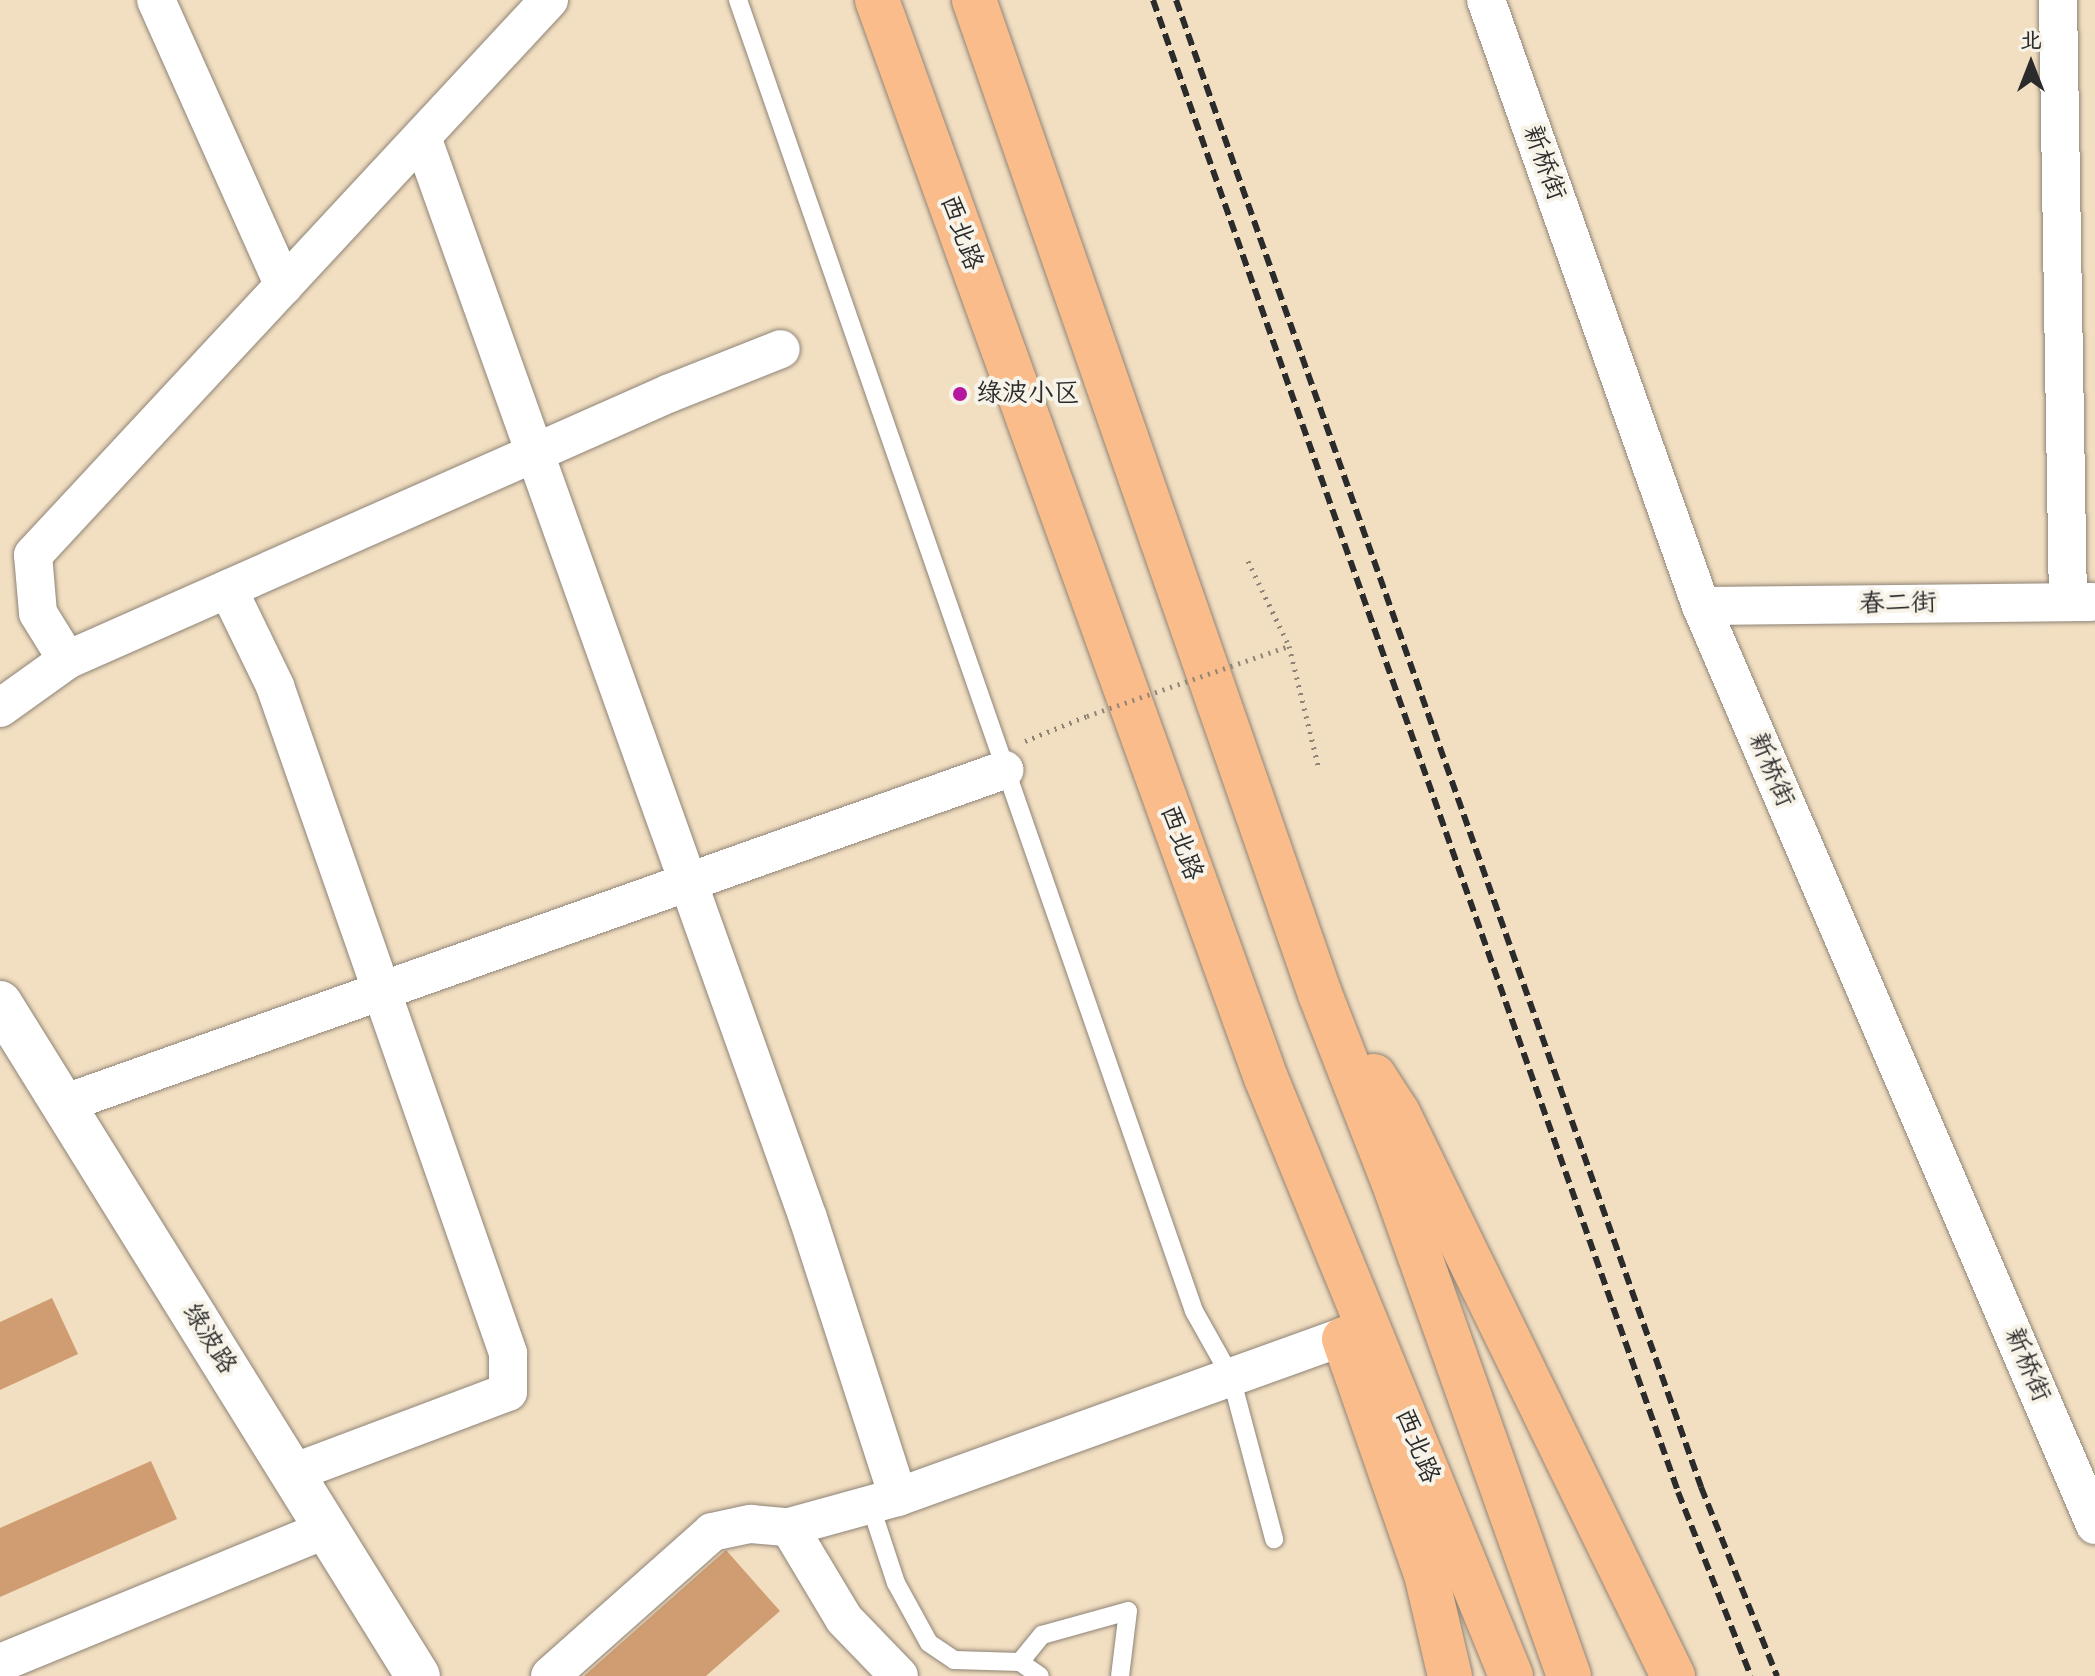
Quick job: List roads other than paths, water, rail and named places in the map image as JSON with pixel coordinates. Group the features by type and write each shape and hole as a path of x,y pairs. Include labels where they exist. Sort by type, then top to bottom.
{"highway":[{"name":"西北路","path":"877,0 1257,1053 1511,1676"},
{"path":"974,0 1320,994 1393,1181 1569,1676"},
{"path":"1320,994 1398,1113 1673,1676"},
{"path":"1257,1053 1343,1337 1426,1574 1450,1676"}],"street":[{"path":"156,0 284,286"},
{"path":"67,660 38,613 33,555 549,0"},
{"name":"新桥街","path":"1486,0 1701,606 2095,1525"},
{"path":"2058,0 2082,602"},
{"path":"422,137 808,1218 884,1501"},
{"path":"0,708 67,660 535,453 781,349"},
{"path":"228,589 275,686 508,1353 508,1392 292,1473"},
{"name":"春二街","path":"1701,606 2082,602"},
{"path":"63,1104 688,882 1013,756"},
{"name":"绿波路","path":"0,1003 418,1676"},
{"path":"550,1676 712,1532 751,1524 789,1527 884,1501 1343,1337"},
{"path":"789,1527 844,1619 899,1676"},
{"path":"0,1663 327,1529"}],"lane":[{"path":"738,0 1013,756 1194,1311 1231,1377 1274,1539"},
{"path":"884,1501 896,1583 929,1643 954,1660 1020,1662 1040,1676"},
{"path":"1020,1662 1042,1635 1128,1611 1120,1676"}],"railway":[{"path":"1153,0 1678,1492 1751,1676"},
{"path":"1176,0 1701,1487 1777,1676"}],"place":[{"name":"绿波小区","path":"960,394"}]}
